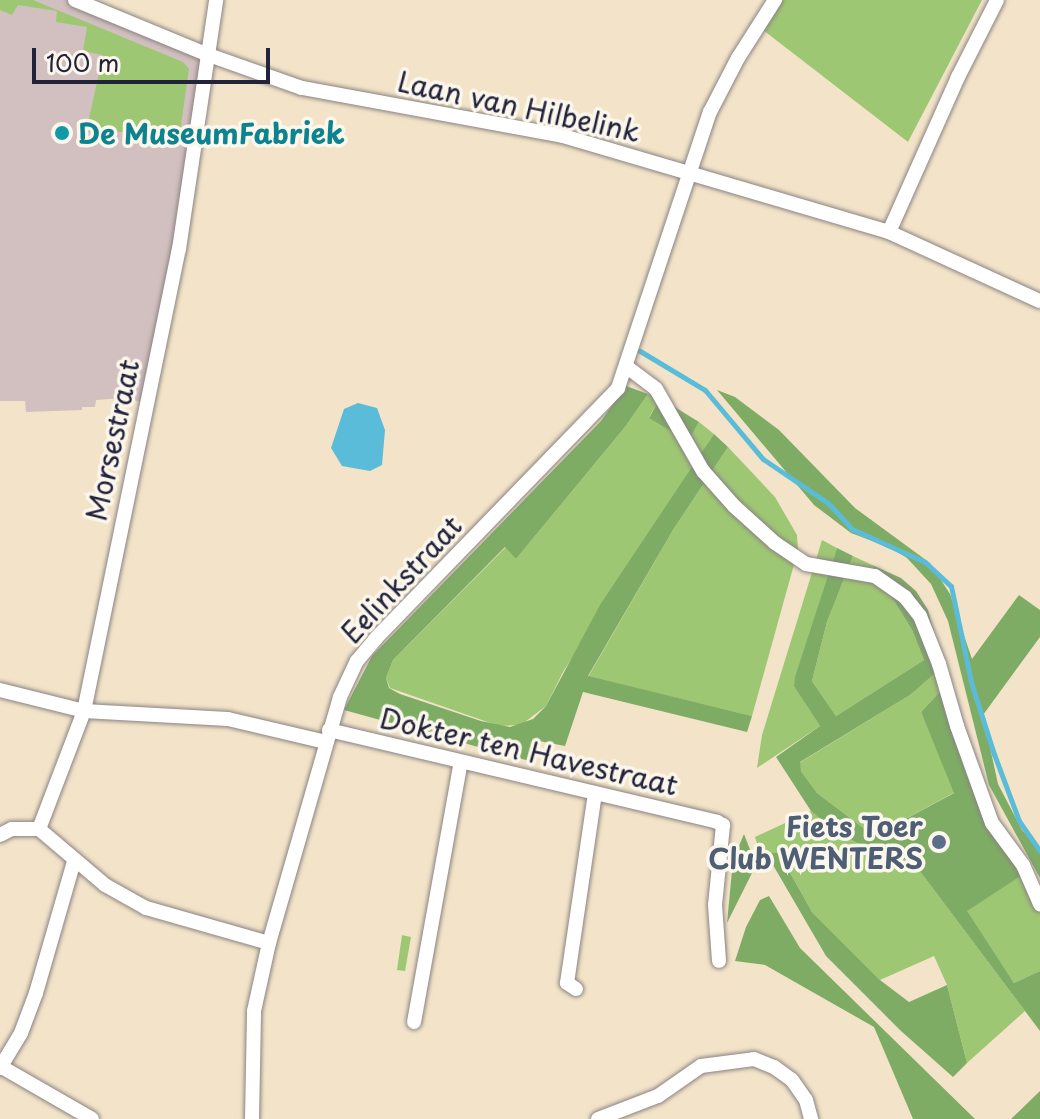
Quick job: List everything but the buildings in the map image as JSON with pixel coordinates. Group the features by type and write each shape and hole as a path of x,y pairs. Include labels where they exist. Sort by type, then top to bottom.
{"street":[{"name":"Laan van Hilbelink","path":"75,0 206,54 302,88 563,136 889,232 1040,301"},
{"name":"Morsestraat","path":"39,829 84,711 179,249 216,0"},
{"path":"889,232 958,77 997,0"},
{"name":"Eelinkstraat","path":"252,1119 254,1011 269,943 340,697 357,661 618,388 710,112 769,2"},
{"path":"627,367 656,389 703,471 734,506 775,543 806,564 875,576 905,597 920,616 992,823 1023,865 1040,904"},
{"name":"Dokter ten Havestraat","path":"0,690 84,711 228,719 328,736 461,762 723,825 715,905 719,961"},
{"path":"414,1022 461,762"},
{"path":"576,989 567,983 595,794"},
{"path":"0,835 12,829 39,829 105,885 146,908 269,943"},
{"path":"74,861 36,993 21,1033 0,1067 92,1119"},
{"path":"598,1119 658,1096 701,1066 754,1059 774,1067 792,1080 806,1100 811,1119"}],"shaded area":[{"path":"0,0 71,0 208,56 149,404 123,398 96,400 95,407 82,407 82,410 26,412 25,401 0,401"}],"green space":[{"path":"0,0 33,0 183,62 189,69 180,132 176,127 125,127 124,132 86,132 103,55 83,51 87,27 56,22 57,11 18,5 12,15 0,10"},
{"path":"783,0 982,0 908,142 763,30"},
{"path":"626,386 648,394 625,427 516,559 505,547 393,660 386,678 389,688 481,721 510,727 533,719 546,706 600,605 714,434 728,447 673,530 588,676 752,716 747,732 583,692 565,746 539,741 533,762 344,710 372,656 601,421"},
{"path":"717,390 735,397 779,430 855,508 930,563 950,594 972,659 1019,595 1040,610 1040,637 983,715 998,784 1022,830 1040,850 1040,878 989,785 948,621 931,584 907,558 891,548 851,533 814,505"},
{"path":"648,394 660,398 649,417 688,440 699,422 714,434 563,672 546,706 521,725 499,726 390,688 386,678 393,660 506,547 516,559 625,427"},
{"path":"660,398 699,422 688,441 649,418"},
{"path":"728,447 775,497 797,535 798,550 752,716 588,677 673,530"},
{"path":"822,540 837,548 794,685 820,726 757,768 762,735"},
{"path":"837,548 853,556 827,622 812,681 836,716 924,660 912,630 872,565 901,578 916,591 928,610 943,666 910,695 800,762 801,771 817,793 874,836 954,793 921,712 947,684 996,836 1021,876 967,911 1014,983 1040,971 1040,1031 913,862 857,843 831,827 811,811 776,757 820,726 794,686"},
{"path":"853,556 872,565 912,630 924,660 836,716 812,681 827,622"},
{"path":"936,669 947,684 921,712 955,792 874,836 817,793 801,771 799,763 910,695"},
{"path":"811,811 857,843 913,862 1025,1011 967,1063 947,985 934,956 880,980 812,912 779,853 760,853 755,837"},
{"path":"744,834 756,865 727,923 733,860"},
{"path":"766,853 779,853 812,912 880,980 909,1002 947,985 967,1063 953,1077 901,1031 826,956"},
{"path":"1021,876 1040,911 1040,971 1014,983 966,911"},
{"path":"769,896 800,948 975,1119 913,1119 874,1027 765,965 735,961 746,927 760,900"},
{"path":"402,935 411,937 405,971 397,970"},
{"path":"1040,1091 1040,1119 1011,1119"}],"water":[{"path":"358,403 377,408 385,430 382,465 370,471 342,466 331,448 344,409"}],"waterway":[{"path":"640,351 705,390 763,459 828,503 852,529 925,562 951,586 971,682 994,754 1019,821 1040,851"}],"place":[{"name":"De MuseumFabriek","path":"62,133"},
{"name":"Fiets Toer Club WENTERS","path":"939,842"}]}
